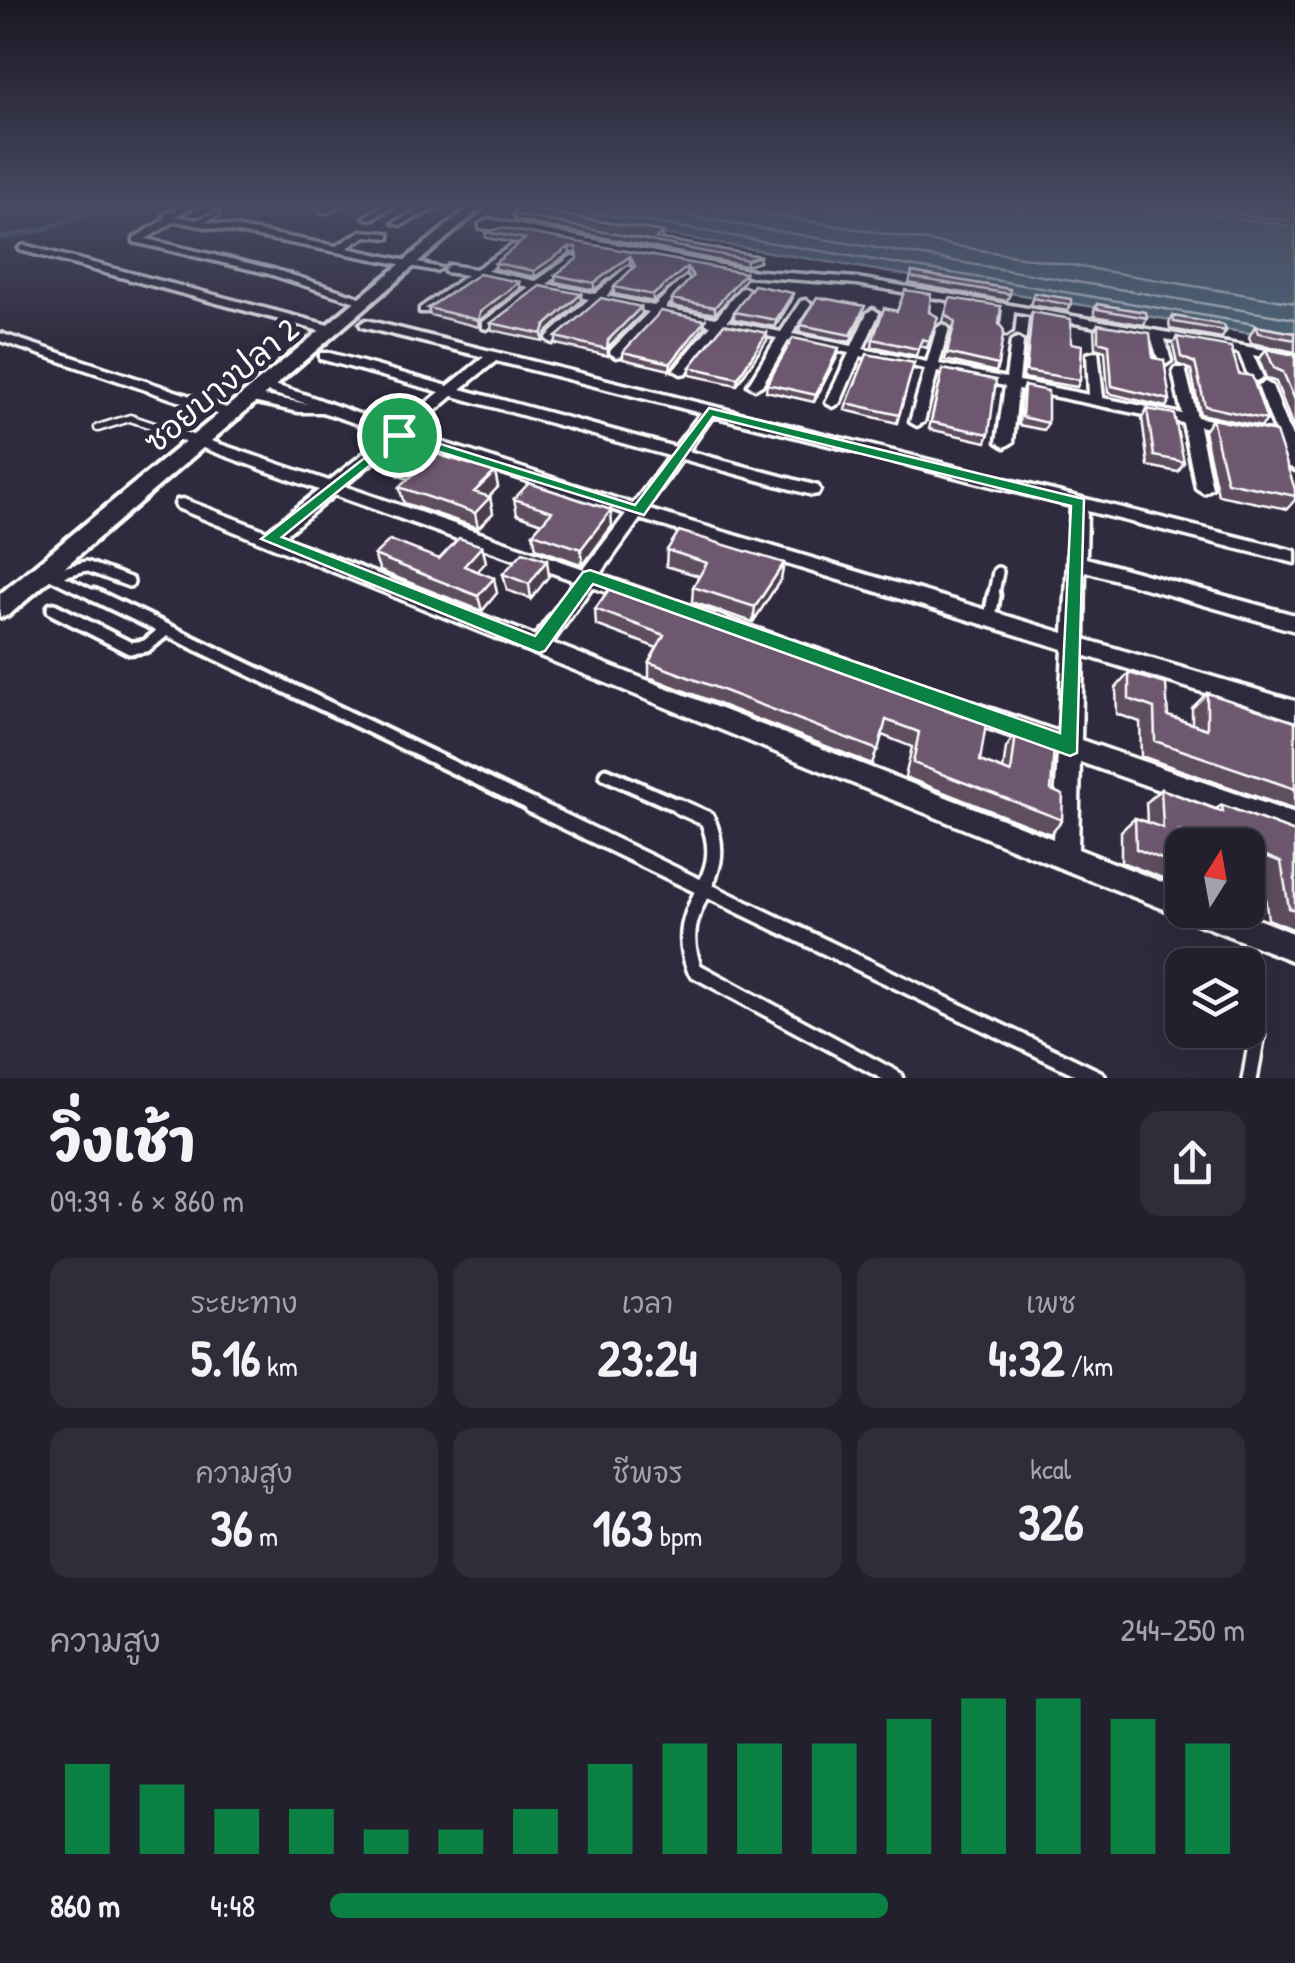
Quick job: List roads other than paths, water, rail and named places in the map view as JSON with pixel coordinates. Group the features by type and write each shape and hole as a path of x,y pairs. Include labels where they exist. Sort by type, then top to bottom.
{"street":[{"path":"51,255 332,330"},
{"path":"202,255 269,271 365,302"},
{"path":"362,255 482,273 1290,441"},
{"name":"ซอยบางปลา 2","path":"4,599 48,573 423,255"},
{"path":"424,310 504,255"},
{"path":"655,255 719,268 874,284 939,301 1009,308 1295,359"},
{"path":"719,268 731,255"},
{"path":"487,325 572,259"},
{"path":"552,339 628,270"},
{"path":"616,354 685,280"},
{"path":"833,403 856,351 874,284"},
{"path":"681,370 744,290"},
{"path":"755,386 805,303"},
{"path":"1005,442 1012,384 1009,308"},
{"path":"1086,322 1096,401"},
{"path":"366,324 1295,557"},
{"path":"917,422 942,328"},
{"path":"1157,335 1165,361"},
{"path":"0,338 234,415"},
{"path":"1244,350 1290,441 1295,466"},
{"path":"325,356 812,490"},
{"path":"269,539 492,357"},
{"path":"1180,371 1204,488"},
{"path":"260,392 311,399 324,408 399,435 638,512 1295,711"},
{"path":"539,645 709,412"},
{"path":"200,442 1295,826"},
{"path":"1066,856 1078,503"},
{"path":"183,504 1165,897"},
{"path":"1076,562 1295,623"},
{"path":"1244,928 1295,948"}],"lane":[{"path":"98,428 130,418 200,442"},
{"path":"48,573 86,566 129,582"},
{"path":"990,617 998,572"},
{"path":"48,573 1098,1078"},
{"path":"52,609 130,648 146,646 166,630"},
{"path":"606,774 707,820 715,832 718,852 705,889 682,932 684,952 695,970 895,1078"},
{"path":"1250,1078 1256,1048"}],"water":[{"path":"789,255 1295,255 1295,341"}]}
